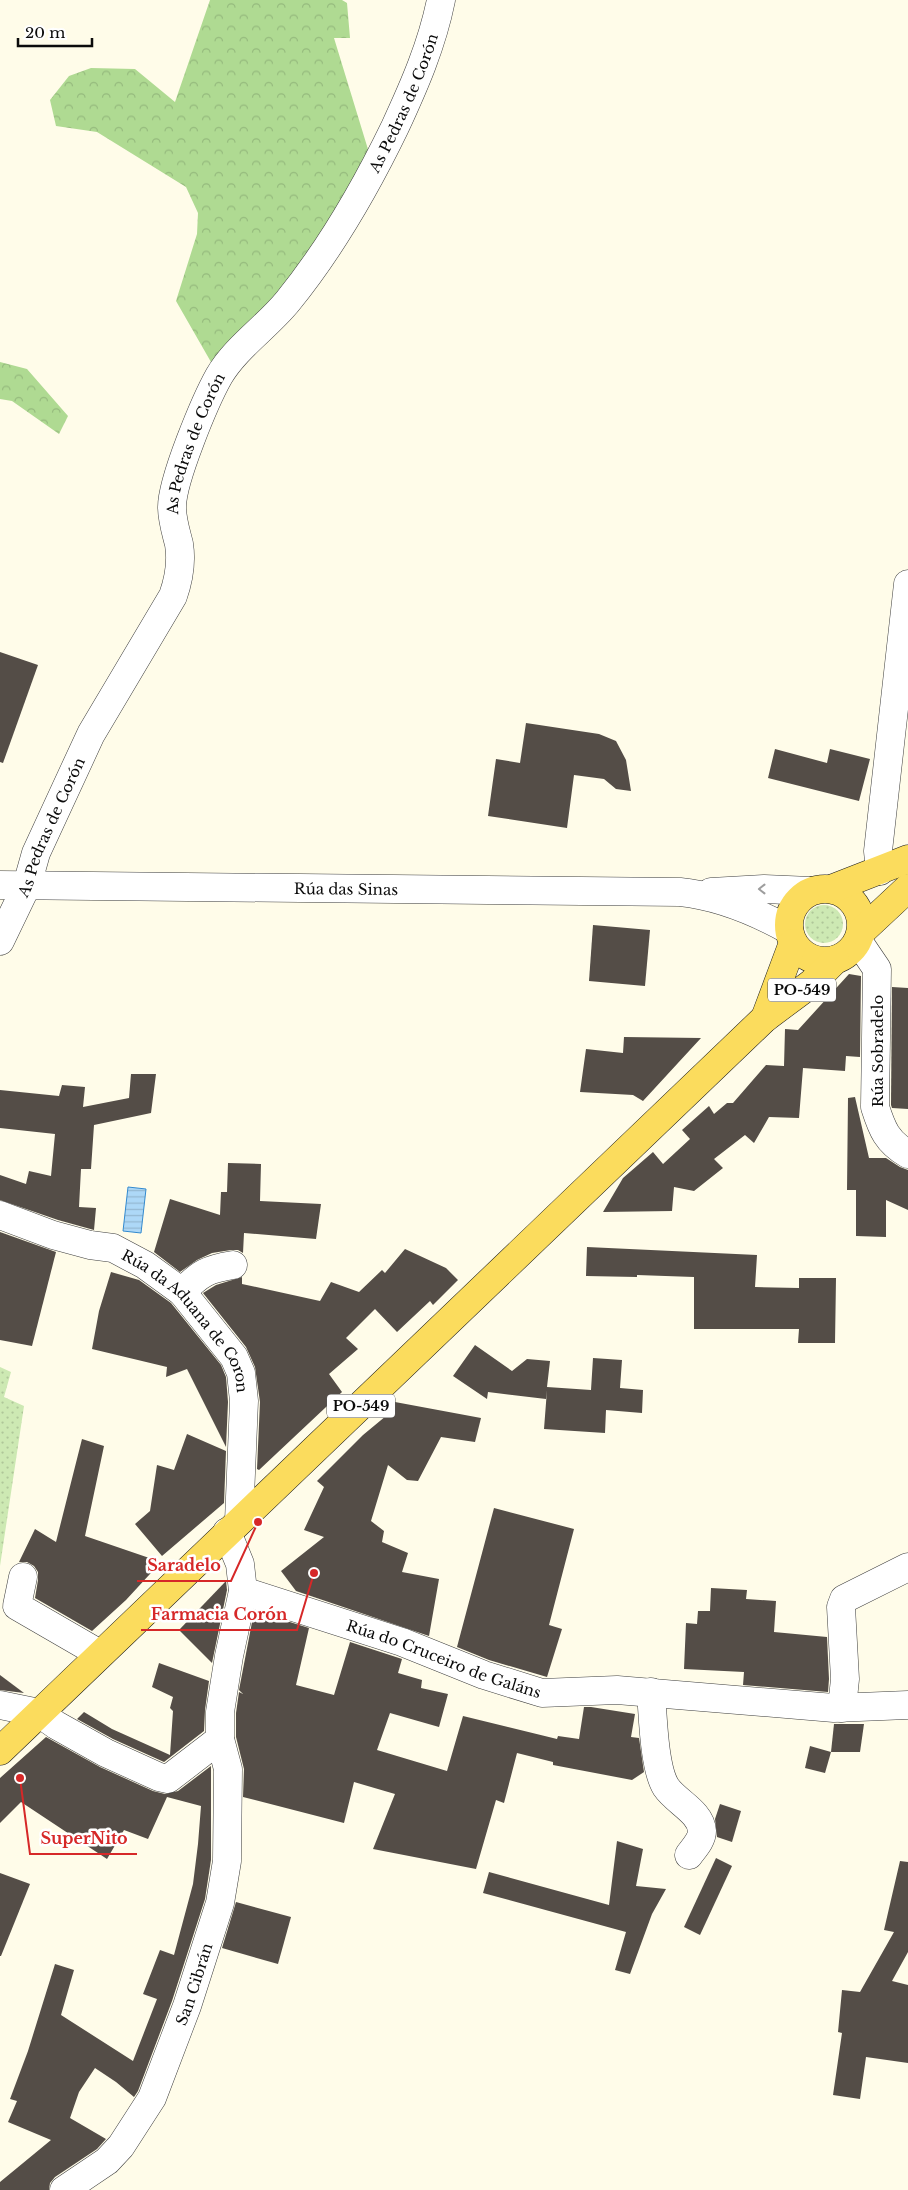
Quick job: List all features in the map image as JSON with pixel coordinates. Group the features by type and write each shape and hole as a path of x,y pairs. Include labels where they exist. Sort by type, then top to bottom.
{"main road":[{"name":"PO-549","path":"765,1018 791,936 790,919 800,898 880,871 908,859"},
{"name":"PO-549","path":"0,1751 765,1018 812,983 835,960 852,950 860,936 908,888"},
{"path":"821,890 842,892 851,899 858,908 862,919 860,936"},
{"name":"PO-549","path":"791,936 800,952 811,959 823,962 835,960"}],"street":[{"name":"As Pedras de Corón","path":"0,941 27,885 36,853 91,734 173,596 180,578 179,546 172,517 173,492 195,429 219,376 229,362 286,304 345,222 380,157 420,74 430,46 441,0"},
{"path":"880,871 878,851 908,584"},
{"name":"Rúa das Sinas","path":"0,885 692,893 764,889 821,890"},
{"name":"Rúa das Sinas","path":"692,893 742,908 791,936"},
{"name":"Rúa Sobradelo","path":"860,936 877,969 875,1107 882,1129 894,1146 908,1154"},
{"name":"Rúa da Aduana de Coron","path":"0,1215 80,1243 113,1248 145,1265 182,1292 234,1356 241,1373 244,1401 233,1526"},
{"path":"182,1292 198,1276 213,1268 233,1266"},
{"name":"San Cibrán","path":"64,2190 107,2161 121,2146 152,2098 187,2006 220,1903 227,1861 228,1769 220,1739 220,1712 229,1656 243,1591 233,1526"},
{"path":"842,1708 845,1679 841,1607 844,1599 908,1567"},
{"path":"23,1577 16,1606 100,1654"},
{"name":"Rúa do Cruceiro de Galáns","path":"243,1591 402,1642 484,1674 542,1693 617,1690 842,1708 908,1705"},
{"path":"651,1692 659,1771 666,1787 694,1814 700,1823 702,1832 699,1842 689,1854"},
{"path":"0,1705 39,1713 56,1725 106,1753 159,1777 168,1779 220,1739"}],"green space":[{"path":"210,0 342,0 347,3 350,38 334,38 374,169 219,376 176,301 197,234 198,213 186,187 97,132 56,126 50,100 69,76 91,68 135,69 175,102"},
{"path":"0,362 27,369 68,416 59,434 12,401 0,399"},
{"path":"824,905 838,910 843,924 838,938 824,943 810,938 805,924 810,910"},
{"path":"0,1367 11,1372 4,1397 24,1406 0,1566"}],"water":[{"path":"128,1187 146,1189 141,1233 123,1231"}],"building":[{"path":"0,652 38,665 3,763 0,762"},
{"path":"526,723 599,734 616,741 626,760 631,791 616,789 604,779 574,775 567,828 488,816 496,759 520,763"},
{"path":"775,749 827,763 830,749 870,759 859,801 768,778"},
{"path":"593,925 650,930 645,986 589,981"},
{"path":"849,974 861,976 860,1057 846,1056 845,1071 803,1068 799,1118 769,1117 754,1143 745,1135 714,1159 723,1168 694,1191 674,1187 672,1211 603,1212 623,1178 653,1152 663,1164 690,1139 682,1130 709,1106 714,1114 727,1103 733,1103 766,1065 784,1066 785,1029 798,1030"},
{"path":"892,987 908,988 908,1109 892,1108 891,1105"},
{"path":"624,1037 701,1038 643,1101 633,1095 580,1092 586,1049 623,1053"},
{"path":"131,1074 156,1074 151,1113 94,1125 91,1169 81,1169 79,1207 96,1208 94,1230 0,1200 0,1175 26,1184 29,1171 51,1176 55,1134 0,1128 0,1090 59,1096 62,1085 85,1087 83,1107 129,1098"},
{"path":"855,1097 869,1158 886,1158 908,1170 908,1210 886,1200 886,1237 856,1236 856,1190 847,1190 848,1098"},
{"path":"228,1163 261,1164 260,1201 321,1204 316,1239 244,1233 243,1253 238,1250 231,1250 212,1253 197,1260 180,1272 154,1252 170,1199 220,1215 221,1192 227,1192"},
{"path":"0,1232 56,1252 32,1346 0,1340"},
{"path":"587,1247 757,1255 755,1287 799,1288 799,1278 836,1278 835,1343 798,1343 799,1329 694,1329 694,1277 586,1276"},
{"path":"405,1249 446,1268 458,1280 433,1305 430,1301 397,1332 375,1309 346,1338 358,1349 329,1374 342,1392 259,1470 257,1469 260,1402 255,1367 246,1347 203,1293 216,1285 242,1277 242,1284 320,1301 331,1282 359,1292 382,1270 385,1273"},
{"path":"111,1272 139,1280 171,1303 221,1365 226,1377 228,1402 226,1447 187,1369 166,1377 167,1367 92,1349 99,1311"},
{"path":"475,1345 512,1371 527,1359 550,1361 547,1387 591,1390 593,1358 622,1360 620,1388 643,1390 642,1413 606,1410 605,1433 544,1429 547,1390 546,1399 488,1392 487,1399 453,1376"},
{"path":"395,1402 481,1418 475,1442 441,1437 418,1481 407,1480 388,1465 371,1521 384,1531 382,1542 408,1553 402,1572 439,1579 429,1636 296,1591 281,1571 324,1537 304,1530 324,1487 317,1481 363,1435 392,1411"},
{"path":"187,1434 226,1451 224,1503 162,1556 135,1524 150,1511 157,1465 174,1470"},
{"path":"82,1439 104,1446 85,1536 161,1562 126,1600 92,1631 35,1598 38,1572 34,1566 27,1562 19,1562 35,1529 56,1542"},
{"path":"494,1508 574,1529 549,1625 562,1629 547,1677 489,1660 457,1647"},
{"path":"226,1581 227,1590 212,1663 179,1630"},
{"path":"711,1588 747,1590 746,1599 776,1601 774,1632 827,1637 828,1692 743,1685 744,1672 684,1669 686,1623 697,1624 698,1611 710,1611"},
{"path":"261,1613 309,1628 296,1685 334,1695 350,1642 402,1659 398,1673 422,1680 421,1688 448,1694 439,1727 390,1713 377,1750 447,1771 463,1716 557,1739 558,1736 579,1739 584,1707 591,1707 635,1714 631,1737 639,1738 644,1772 632,1780 553,1765 553,1762 517,1753 504,1803 496,1800 476,1869 373,1849 395,1794 354,1782 344,1823 243,1797 244,1769 236,1737 236,1713 239,1692 243,1694 239,1690 253,1617"},
{"path":"159,1663 209,1681 204,1731 164,1762 113,1739 77,1719 84,1712 112,1729 170,1755 173,1711 170,1708 173,1697 152,1687"},
{"path":"0,1675 24,1693 0,1690"},
{"path":"834,1724 864,1724 860,1752 831,1752"},
{"path":"46,1737 100,1767 153,1791 165,1794 178,1791 211,1766 211,1860 205,1899 172,2001 138,2091 134,2097 95,2068 79,2092 70,2118 106,2139 97,2149 55,2177 50,2183 49,2190 0,2190 0,2182 51,2140 8,2122 17,2101 10,2099 28,2051 55,1964 74,1970 61,2015 133,2061 157,1999 143,1994 160,1950 174,1955 193,1884 198,1844 201,1806 167,1797 148,1839 124,1830 107,1859 21,1802 0,1823 0,1778"},
{"path":"810,1746 831,1752 825,1773 805,1768"},
{"path":"720,1804 741,1811 732,1842 717,1837 715,1819"},
{"path":"617,1841 643,1849 636,1886 666,1889 652,1914 630,1974 615,1970 626,1932 483,1893 489,1872 609,1905"},
{"path":"716,1858 732,1866 700,1935 684,1927"},
{"path":"900,1861 908,1862 908,1952 892,1981 908,1985 908,2063 866,2057 860,2099 833,2095 842,2033 838,2032 842,1990 860,1992 894,1932 884,1930"},
{"path":"0,1873 30,1884 1,1956 0,1956"},
{"path":"236,1902 291,1917 278,1964 222,1948"}],"place":[{"name":"Saradelo","path":"258,1522"},
{"name":"Farmacia Corón","path":"314,1573"},
{"name":"SuperNito","path":"20,1778"}]}
